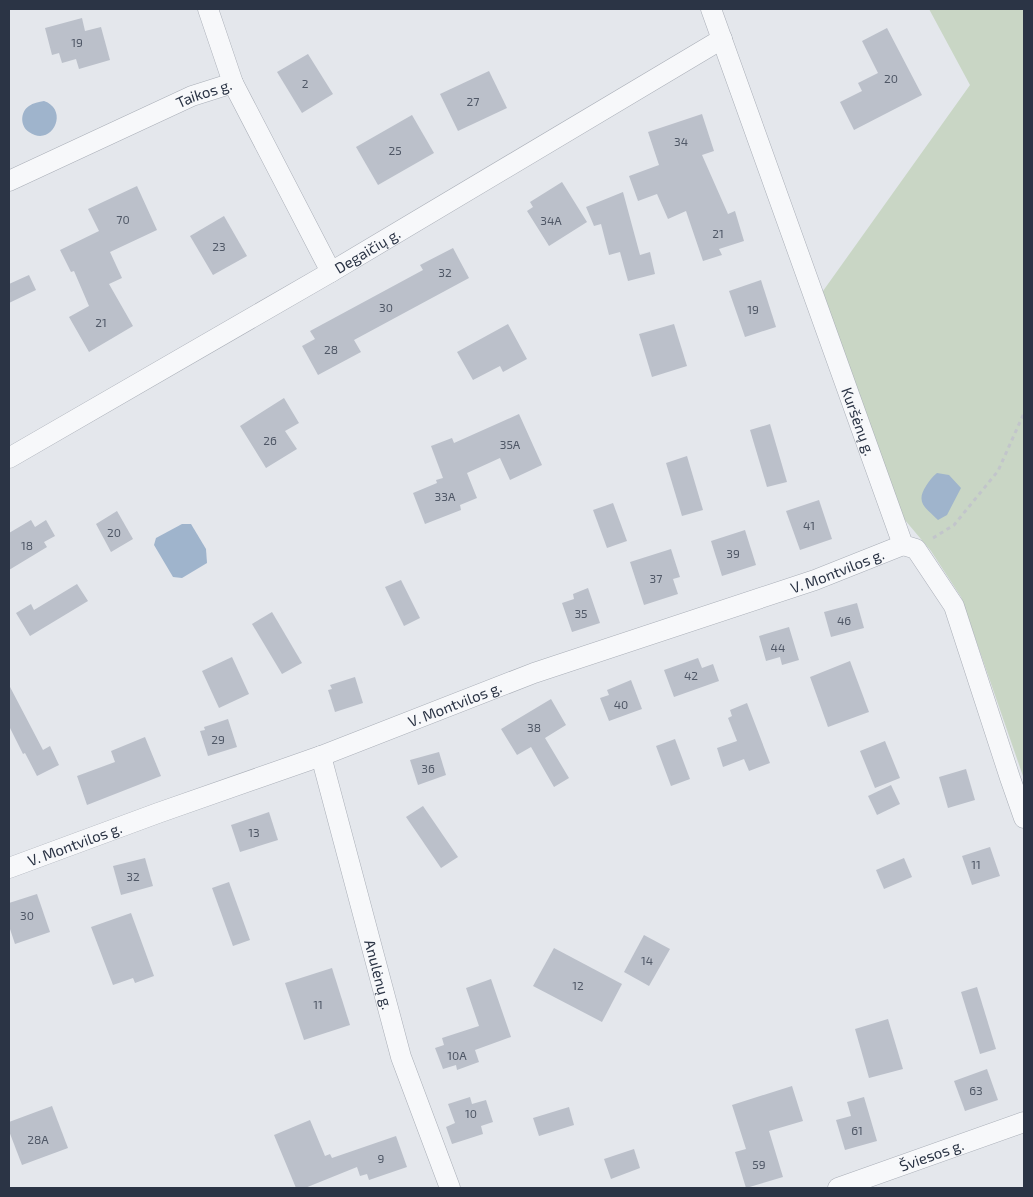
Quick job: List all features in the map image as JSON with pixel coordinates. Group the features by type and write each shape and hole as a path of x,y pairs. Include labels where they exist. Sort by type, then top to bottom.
{"street":[{"path":"208,9 233,83"},
{"name":"Kuršėnų g.","path":"711,9 909,547 954,606 1024,818"},
{"name":"Degaičių g.","path":"9,458 331,272 722,40"},
{"name":"Taikos g.","path":"9,181 192,96 233,83 331,272"},
{"name":"V. Montvilos g.","path":"9,868 321,756 534,673 909,547"},
{"name":"Anulėnų g.","path":"321,756 401,1057 450,1188"},
{"name":"Šviesos g.","path":"838,1188 1024,1122"}],"path":[{"path":"909,547 954,524 998,471 1024,413"}],"green space":[{"path":"929,9 1024,9 1024,779 961,597 931,551 899,513 818,298 970,85"}],"water":[{"path":"44,101 52,106 56,112 57,119 51,132 37,136 26,129 22,119 24,112 29,106"},
{"path":"937,473 949,475 961,488 947,515 938,520 923,505 922,501 923,492 927,484"},
{"path":"182,524 191,524 206,549 207,563 182,578 173,577 154,545 156,538"}],"building":[{"path":"82,18 85,31 101,27 110,60 79,69 76,59 62,63 59,53 52,55 45,28"},
{"path":"887,28 922,95 854,130 840,102 862,91 858,83 878,73 862,41"},
{"path":"308,54 333,94 302,113 277,72"},
{"path":"489,71 507,108 458,131 440,94"},
{"path":"702,114 714,151 702,155 728,214 735,211 744,241 719,249 722,255 703,261 686,211 668,219 657,194 638,201 629,176 659,165 648,132"},
{"path":"412,115 434,153 378,185 356,147"},
{"path":"562,182 587,222 549,246 527,211 533,207 530,202"},
{"path":"137,186 157,230 110,252 122,278 109,284 133,326 89,352 69,317 89,306 74,271 71,272 60,250 99,231 88,209"},
{"path":"623,192 640,255 650,252 655,274 628,281 620,252 609,255 601,224 594,226 586,207"},
{"path":"224,216 247,256 213,275 190,236"},
{"path":"453,248 469,278 354,340 361,352 318,375 302,346 315,339 310,331 423,270 420,265"},
{"path":"29,275 36,290 9,303 9,284"},
{"path":"761,280 776,327 745,337 729,291"},
{"path":"508,324 527,359 503,372 500,366 473,380 457,352"},
{"path":"674,324 687,366 652,377 639,334"},
{"path":"284,398 299,423 285,431 297,449 266,468 240,426"},
{"path":"519,414 542,465 510,480 500,458 467,473 477,498 460,505 461,510 425,524 413,493 437,483 436,480 443,478 431,446 452,438 454,443"},
{"path":"770,424 787,482 767,487 750,430"},
{"path":"687,456 703,510 682,516 666,463"},
{"path":"819,500 832,539 800,550 786,511"},
{"path":"613,503 627,541 607,548 593,510"},
{"path":"117,511 133,539 111,552 96,524"},
{"path":"31,520 35,527 46,520 55,536 44,542 47,547 9,570 9,533"},
{"path":"745,530 756,565 722,576 711,541"},
{"path":"671,549 680,577 673,579 678,594 644,605 630,562"},
{"path":"401,580 420,618 404,626 385,587"},
{"path":"77,584 88,601 30,636 16,613 31,604 34,610"},
{"path":"588,588 600,623 572,632 562,603 574,599 573,594"},
{"path":"857,603 864,628 831,637 824,612"},
{"path":"272,612 302,663 282,674 252,624"},
{"path":"789,627 799,660 782,665 780,657 766,661 759,636"},
{"path":"232,657 249,694 219,708 202,671"},
{"path":"698,658 702,668 713,664 719,681 674,697 664,670"},
{"path":"850,661 869,712 828,727 810,677"},
{"path":"355,677 363,703 335,712 328,690 332,689 330,685"},
{"path":"631,680 642,709 609,721 600,698 609,695 607,690"},
{"path":"9,685 43,750 50,746 59,765 37,776 9,726"},
{"path":"551,699 566,725 545,738 569,778 554,787 531,747 517,755 501,729"},
{"path":"747,703 770,763 749,771 744,759 723,767 717,748 737,741 728,718 732,716 730,710"},
{"path":"228,719 237,747 208,756 200,731 205,730 204,727"},
{"path":"145,737 161,776 87,805 77,776 115,762 111,751"},
{"path":"675,739 690,779 671,786 656,746"},
{"path":"885,741 900,778 875,788 860,751"},
{"path":"439,752 446,775 418,785 410,760"},
{"path":"966,769 975,800 948,808 939,777"},
{"path":"891,785 900,804 877,815 868,796"},
{"path":"423,806 458,857 441,868 406,817"},
{"path":"269,812 278,840 240,852 231,825"},
{"path":"990,847 1000,876 972,885 962,856"},
{"path":"145,858 153,886 121,895 113,866"},
{"path":"904,858 912,877 884,889 876,870"},
{"path":"229,882 250,940 233,946 212,888"},
{"path":"37,894 50,932 15,944 9,926 9,903"},
{"path":"131,913 154,976 135,983 133,978 113,985 91,927"},
{"path":"644,935 670,949 649,986 624,972"},
{"path":"554,948 622,984 602,1022 533,986"},
{"path":"332,968 350,1025 304,1040 285,983"},
{"path":"491,979 511,1037 475,1050 479,1062 457,1070 456,1065 443,1069 435,1048 444,1045 442,1038 479,1026 466,988"},
{"path":"977,987 996,1049 980,1054 961,992"},
{"path":"888,1019 903,1069 869,1078 855,1029"},
{"path":"987,1069 998,1100 965,1111 954,1081"},
{"path":"792,1086 803,1121 769,1131 783,1177 746,1188 735,1152 746,1149 732,1105"},
{"path":"470,1097 472,1104 486,1100 493,1122 481,1126 483,1134 452,1144 446,1127 455,1123 448,1104"},
{"path":"864,1097 877,1141 845,1150 836,1120 851,1116 847,1102"},
{"path":"52,1106 68,1148 22,1165 9,1131 9,1122"},
{"path":"569,1107 574,1125 539,1136 533,1118"},
{"path":"310,1120 325,1156 330,1154 332,1158 396,1136 407,1167 369,1180 367,1174 360,1176 357,1167 305,1188 296,1188 274,1135"},
{"path":"634,1149 640,1168 611,1179 604,1159"}]}
